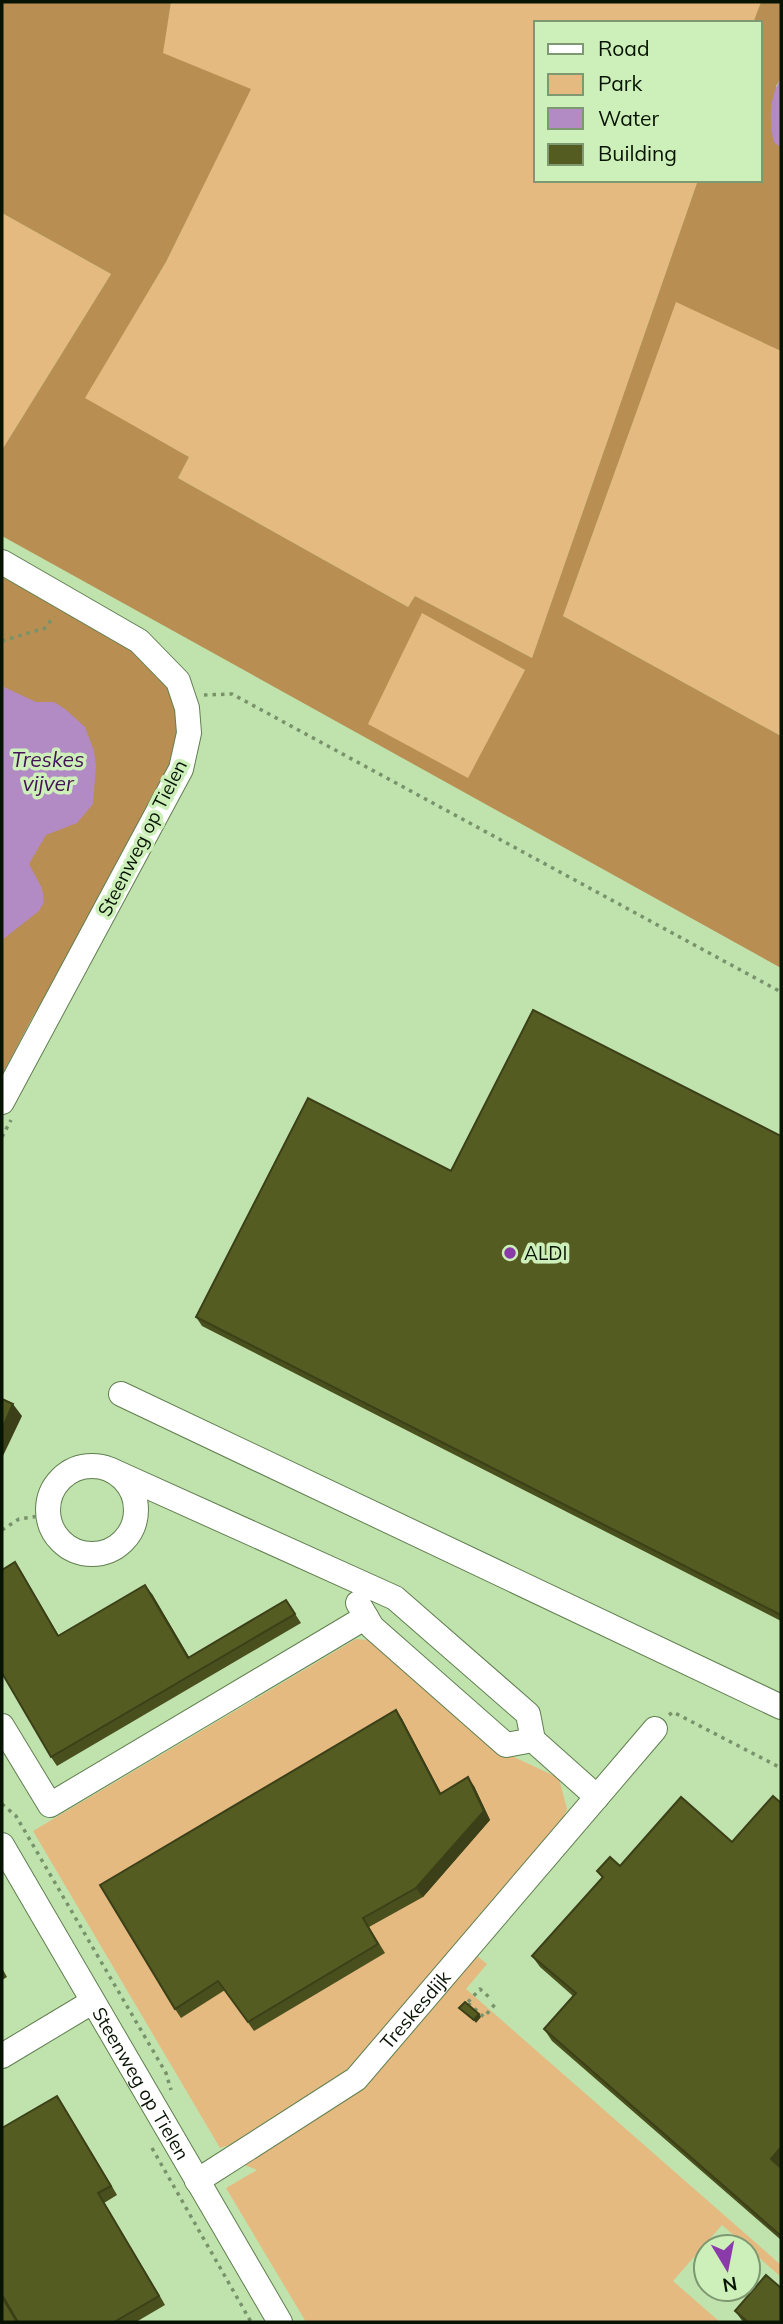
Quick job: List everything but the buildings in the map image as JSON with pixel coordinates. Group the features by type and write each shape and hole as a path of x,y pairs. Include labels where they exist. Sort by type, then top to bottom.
{"street":[{"name":"Steenweg op Tielen","path":"2,562 139,641 178,681 187,708 188,741 181,769 2,1102"},
{"path":"121,1394 781,1707"},
{"path":"177,1500 152,1511 133,1527 117,1547 92,1555 79,1553 57,1539 47,1515 52,1489 61,1478 85,1466 98,1466 111,1470 395,1598 528,1714 533,1740 597,1797"},
{"path":"111,1470 130,1488 135,1501 133,1527"},
{"path":"342,1574 372,1627 506,1745 533,1740"},
{"path":"2,1727 50,1805 366,1618"},
{"name":"Treskesdijk","path":"197,2181 356,2079 655,1729"},
{"name":"Steenweg op Tielen","path":"2,1845 280,2322"},
{"path":"2,2056 92,2002"}],"path":[{"path":"2,641 45,628 65,599"},
{"path":"199,695 232,694 781,992"},
{"path":"2,1530 19,1519 47,1515"},
{"path":"655,1729 673,1712 781,1768"},
{"path":"462,2009 480,1989 489,1997"},
{"path":"468,2003 484,2017 496,2003"}],"green space":[{"path":"171,2 761,2 754,21 534,21 534,182 697,182 532,658 415,596 408,607 178,478 189,457 84,398 166,262 250,89 162,53"},
{"path":"2,213 111,274 2,450"},
{"path":"676,301 781,351 781,736 563,616"},
{"path":"422,612 525,670 469,779 367,724"},
{"path":"356,1639 378,1641 503,1752 559,1778 567,1809 557,1833 335,2083 236,2143 220,2148 33,1831"},
{"path":"476,1955 487,1964 466,1989 744,2233 731,2233 722,2225 715,2233 692,2233 692,2259 673,2281 692,2298 692,2303 698,2303 720,2322 306,2322 226,2188 257,2170 239,2163 279,2141"},
{"path":"762,2248 781,2265 781,2277 762,2260"}],"shaded area":[{"path":"2,2 171,2 163,53 251,89 166,262 85,398 189,457 178,478 408,607 415,596 532,658 697,182 762,182 762,21 754,21 761,2 781,2 781,79 776,86 781,148 781,351 676,302 563,616 781,736 781,968 2,536 2,450 111,274 2,213","holes":["422,613 525,670 468,778 368,724"]},
{"path":"2,568 188,676 200,712 195,736 174,781 31,1020 2,1075"}],"water":[{"path":"781,79 781,148 774,142 771,118 774,93"},
{"name":"Treskes vijver","path":"2,686 36,702 54,702 65,709 85,727 94,751 96,766 93,804 77,823 46,835 29,864 42,888 44,902 39,911 2,940"}],"place":[{"name":"ALDI","path":"510,1253"}]}
